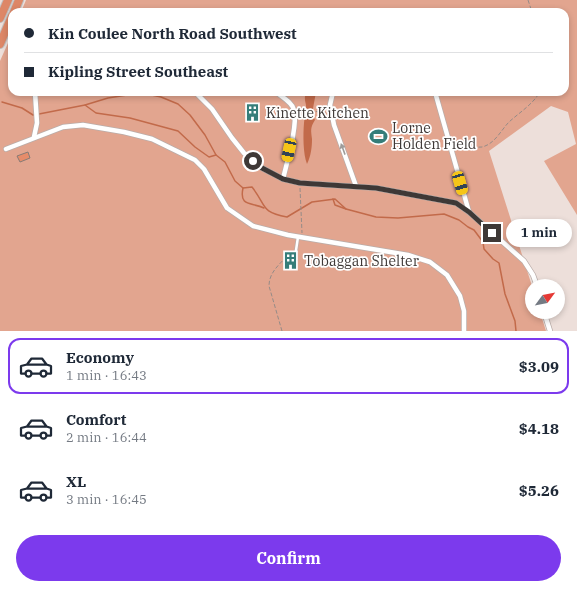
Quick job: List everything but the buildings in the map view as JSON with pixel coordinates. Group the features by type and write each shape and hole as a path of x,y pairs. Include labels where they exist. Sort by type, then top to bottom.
{"highway":[{"path":"0,18 8,0"},
{"path":"0,44 8,25"}],"street":[{"path":"34,137 37,123 35,96"},
{"path":"199,96 212,109 244,153 262,168 283,179 300,183 376,188 456,203 469,212 524,261 534,279"},
{"path":"281,96 290,103 294,109 295,122 283,179"},
{"path":"332,96 330,105 334,125 356,186"},
{"path":"436,96 469,212"},
{"path":"6,149 63,127 83,125 124,132 152,140 195,160 204,170 227,208 253,226 300,237 408,255 430,262 447,275 460,296 464,311 464,331"},
{"path":"456,203 464,196"},
{"path":"546,319 550,331"}],"lane":[{"path":"295,257 300,237"}],"path":[{"path":"457,143 478,147 486,145 493,140 509,122 533,102 537,96"},
{"path":"301,110 332,113"},
{"path":"300,183 300,237"},
{"path":"282,331 269,286 269,280 273,271 286,257"}],"shaded area":[{"path":"26,0 577,0 577,215 544,161 576,144 568,112 551,106 489,151 530,279 525,279 525,319 542,319 546,331 0,331 0,61 8,43 8,96 569,96 569,8 23,8"},
{"path":"315,96 312,114 315,120 311,129 311,148 307,164 303,138 306,114 305,97"}],"waterway":[{"path":"39,114 121,96"},
{"path":"156,96 178,104 190,115 205,135 216,155 225,162 235,181 243,188 252,187 265,207 272,213 287,217 312,202 335,199 346,209 376,217 398,218 444,214 459,220 474,230 483,242 484,249 499,263 505,294 515,321 516,331"},
{"path":"2,102 22,108 35,115"},
{"path":"85,105 96,113 130,118 178,131 195,147 209,157 216,155"},
{"path":"243,188 242,194 244,201 264,208"},
{"path":"333,199 335,205 346,209"}],"place":[{"name":"Kinette Kitchen","path":"253,113"},
{"name":"Lorne Holden Field","path":"379,136"},
{"name":"Tobaggan Shelter","path":"291,261"}],"route":[{"path":"253,161 262,168 283,179 300,183 376,188 456,203 469,212 492,233"}]}
